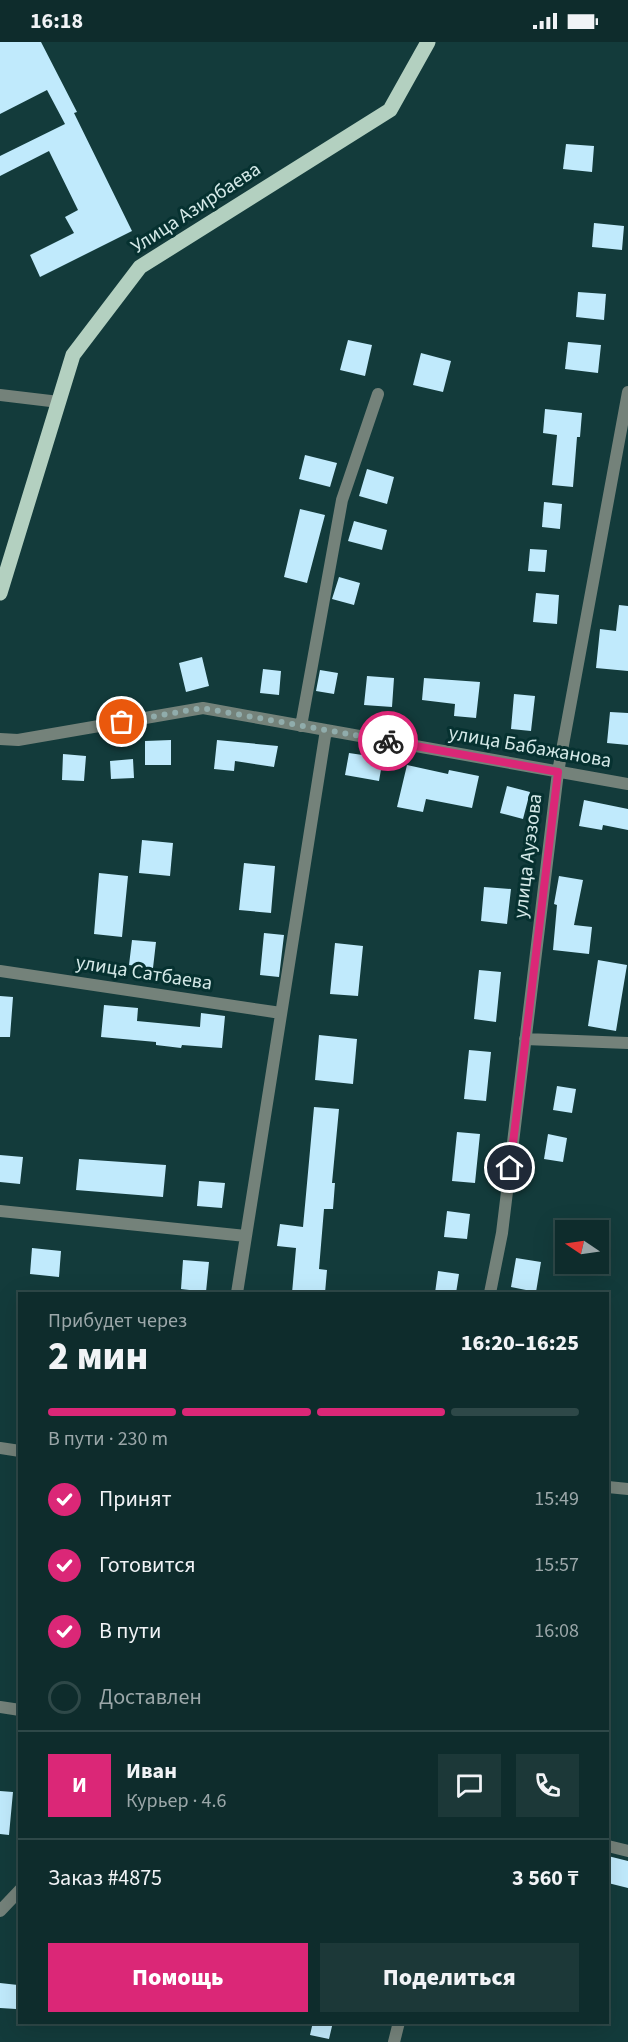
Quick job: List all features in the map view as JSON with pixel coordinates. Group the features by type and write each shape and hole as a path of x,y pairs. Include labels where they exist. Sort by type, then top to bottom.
{"main road":[{"name":"Улица Азирбаева","path":"0,594 73,355 140,267 390,110 428,42"}],"street":[{"name":"улица Ауэзова","path":"490,1292 502,1233 558,772 628,392"},
{"path":"301,726 342,500 378,393"},
{"path":"0,395 59,402"},
{"name":"улица Бабажанова","path":"0,739 18,740 202,708 628,784"},
{"path":"237,1292 326,730"},
{"name":"улица Сатбаева","path":"0,971 281,1013"},
{"path":"525,1039 628,1043"},
{"path":"0,1211 246,1236"},
{"path":"0,1448 18,1450"},
{"path":"609,1487 628,1489"},
{"path":"0,1707 18,1710"},
{"path":"609,1846 628,1851"},
{"path":"0,1911 18,1892"},
{"path":"394,2042 398,2024"}],"building":[{"path":"0,42 41,42 77,112 74,113 132,231 40,277 30,255 74,233 65,217 78,210 49,151 0,176 0,156 65,124 47,90 0,114"},
{"path":"566,144 594,146 592,172 563,169"},
{"path":"594,223 624,226 622,250 592,247"},
{"path":"578,292 606,294 604,320 576,317"},
{"path":"348,340 372,345 365,376 340,370"},
{"path":"568,342 601,345 598,373 565,369"},
{"path":"421,353 451,361 443,392 413,385"},
{"path":"545,409 582,413 580,437 577,437 573,487 552,485 557,435 543,433"},
{"path":"305,455 337,463 330,487 299,479"},
{"path":"367,469 394,477 387,504 359,496"},
{"path":"544,502 562,504 560,529 542,527"},
{"path":"300,509 325,515 307,583 284,577"},
{"path":"354,521 387,530 382,550 348,541"},
{"path":"530,549 547,550 545,572 528,571"},
{"path":"339,577 360,583 354,605 332,599"},
{"path":"536,593 559,595 557,624 533,622"},
{"path":"619,605 628,606 628,671 596,668 600,629 616,631"},
{"path":"202,657 209,686 186,692 179,663"},
{"path":"263,669 281,671 279,695 260,693"},
{"path":"320,670 338,673 334,694 316,691"},
{"path":"367,676 394,678 392,707 364,705"},
{"path":"424,678 480,682 476,718 454,716 455,704 422,700"},
{"path":"514,694 535,696 531,731 511,729"},
{"path":"610,712 628,713 628,745 607,743"},
{"path":"171,740 171,765 145,765 145,741"},
{"path":"217,740 278,746 274,767 235,761 234,771 214,769"},
{"path":"349,753 383,758 379,781 345,775"},
{"path":"63,754 86,756 84,781 62,780"},
{"path":"133,759 134,778 111,779 110,761"},
{"path":"407,765 448,774 449,770 479,776 472,808 426,799 423,812 397,807"},
{"path":"507,786 530,792 523,819 500,813"},
{"path":"584,800 628,809 628,830 603,825 602,830 579,826"},
{"path":"142,840 173,843 170,876 139,873"},
{"path":"244,863 275,866 271,913 239,910"},
{"path":"99,873 128,876 122,937 94,934"},
{"path":"559,876 583,880 574,925 592,927 589,954 553,950 557,905 554,904"},
{"path":"484,887 511,889 507,924 481,921"},
{"path":"264,933 284,935 279,977 260,975"},
{"path":"132,940 156,942 153,968 129,965"},
{"path":"335,943 363,946 358,996 330,994"},
{"path":"598,960 627,965 616,1031 588,1026"},
{"path":"479,970 501,972 496,1022 474,1019"},
{"path":"0,996 13,997 10,1037 0,1037"},
{"path":"104,1005 138,1008 137,1021 200,1027 201,1013 225,1016 222,1048 182,1045 181,1048 156,1045 156,1042 101,1037"},
{"path":"319,1035 357,1039 353,1084 315,1080"},
{"path":"469,1050 491,1052 486,1101 464,1099"},
{"path":"557,1086 576,1089 572,1113 553,1110"},
{"path":"314,1107 339,1109 332,1183 335,1183 333,1209 324,1209 319,1269 327,1270 325,1292 292,1292 296,1248 277,1246 280,1224 303,1227"},
{"path":"457,1132 480,1134 475,1183 452,1181"},
{"path":"548,1134 567,1138 563,1162 544,1159"},
{"path":"0,1155 23,1157 20,1184 0,1182"},
{"path":"79,1159 166,1165 163,1197 76,1190"},
{"path":"199,1181 225,1183 222,1208 197,1206"},
{"path":"447,1211 470,1214 467,1239 444,1237"},
{"path":"32,1248 61,1251 59,1277 30,1274"},
{"path":"516,1258 541,1262 536,1292 511,1287"},
{"path":"183,1260 209,1262 206,1292 181,1289"},
{"path":"438,1271 459,1274 456,1292 435,1292"},
{"path":"0,1791 13,1792 9,1835 0,1834"},
{"path":"609,1856 628,1861 628,1888 609,1883"},
{"path":"0,1983 18,1985 16,2009 0,2008"},
{"path":"313,2024 333,2024 329,2039 310,2035"}],"way so far":[{"path":"122,722 202,708 388,741"}],"route":[{"path":"388,741 558,772 510,1168"}]}
